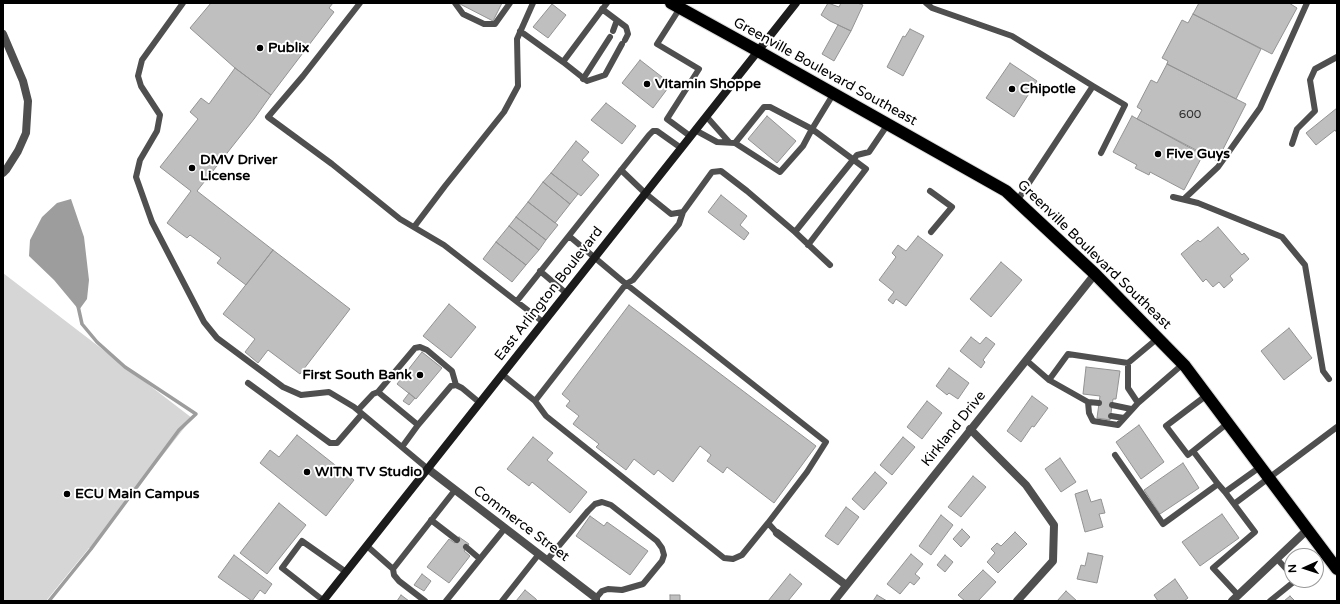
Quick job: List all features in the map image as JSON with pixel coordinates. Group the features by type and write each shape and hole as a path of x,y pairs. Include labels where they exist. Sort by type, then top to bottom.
{"highway":[{"name":"Greenville Boulevard Southeast","path":"675,5 1006,191 1017,200 1095,274 1183,364 1307,530 1336,565"}],"main road":[{"name":"East Arlington Boulevard","path":"324,601 796,3"}],"street":[{"path":"3,34 23,81 28,101 26,133 18,151 3,173"},
{"name":"Kirkland Drive","path":"834,601 1095,274"},
{"path":"970,429 1026,485 1054,525 1053,561 1017,601"},
{"name":"Commerce Street","path":"428,469 596,599"},
{"path":"1236,599 1307,530"},
{"path":"777,533 846,585"}],"lane":[{"path":"183,3 142,60 138,76 141,86 160,114 156,131 140,160 136,177 152,222 204,322 217,338 283,387 301,395 329,392 360,412 428,469"},
{"path":"360,3 303,76 268,117 332,164 400,219 444,245 543,322"},
{"path":"454,3 463,14 484,24 495,24 510,3"},
{"path":"414,227 444,186 504,112 518,86 516,39 533,3"},
{"path":"563,62 607,3"},
{"path":"926,3 932,8 1012,36 1125,105 1101,153"},
{"path":"1184,199 1218,167 1260,108 1307,3"},
{"path":"675,5 657,44 700,69 667,119 693,133 717,142 732,143"},
{"path":"520,31 587,81 605,75 628,34 626,27 602,10"},
{"path":"583,79 611,34 617,20"},
{"path":"1292,144 1296,129 1315,111 1310,80 1315,69 1337,57"},
{"path":"1017,200 1093,86"},
{"path":"706,116 732,143 780,172 803,146 834,93"},
{"path":"732,143 764,107 770,107 812,129 866,169 808,244"},
{"path":"795,232 853,159 857,155 869,152 888,124"},
{"path":"517,301 653,131 658,131 681,148"},
{"path":"621,170 645,193 671,214 683,212"},
{"path":"535,401 626,284 633,280 679,224 683,212 712,172 721,171 747,191 795,232 830,265"},
{"path":"930,191 952,207 931,232"},
{"path":"1173,197 1198,203 1282,237 1305,265 1323,371 1329,379"},
{"path":"502,374 535,401 546,416 724,558 733,559 742,555 807,472 826,442 626,284 569,236"},
{"path":"540,272 566,293"},
{"path":"1049,380 1068,354 1128,363 1158,338"},
{"path":"248,383 330,443 337,443 373,394 378,392 410,352 415,348 420,347 427,350 452,371 456,385"},
{"path":"1026,360 1049,380 1088,402 1098,403"},
{"path":"1128,363 1128,388 1138,403"},
{"path":"1088,402 1089,413 1093,421 1118,425 1131,409 1183,364"},
{"path":"402,447 418,425 451,386 456,385 462,388 480,403"},
{"path":"378,392 418,425"},
{"path":"1207,395 1166,426 1188,455 1228,424"},
{"path":"1112,406 1131,409"},
{"path":"1089,413 1097,414"},
{"path":"1111,416 1124,418"},
{"path":"1234,504 1337,427"},
{"path":"1193,451 1255,532 1213,568 1236,599"},
{"path":"1115,455 1163,524 1218,484"},
{"path":"1225,492 1260,467"},
{"path":"393,569 455,490"},
{"path":"547,560 588,511 595,504 602,502 611,505 657,541 662,548 664,555 662,561 644,584 622,590 608,589 602,591 596,599"},
{"path":"431,520 457,540"},
{"path":"768,523 777,533"},
{"path":"446,601 505,528"},
{"path":"324,601 282,568 302,541 346,572"},
{"path":"367,546 393,569 394,575 399,581 425,601"},
{"path":"466,547 480,559"},
{"path":"502,601 539,554"},
{"path":"1277,559 1284,566"},
{"path":"1270,601 1286,588"}],"shaded area":[{"path":"71,199 84,237 89,280 87,299 79,310 54,280 29,256 30,240 42,217 57,203"},
{"name":"ECU Main Campus","path":"3,273 192,418 91,549 89,548 46,601 3,601"}],"building":[{"name":"Publix","path":"211,3 333,3 329,8 334,12 271,95 235,68 190,28"},
{"path":"460,3 502,3 493,21"},
{"path":"828,3 839,7 841,3 857,3 863,5 851,31 821,15"},
{"path":"1199,3 1289,3 1297,8 1272,54 1193,14"},
{"path":"552,4 566,15 548,38 533,27"},
{"path":"1193,14 1261,49 1236,99 1167,64 1168,61 1162,58 1182,20 1188,23"},
{"path":"838,25 851,31 834,61 822,54"},
{"path":"910,29 924,36 903,76 887,67 903,36 905,37"},
{"name":"Vitamin Shoppe","path":"640,60 671,84 653,108 622,83"},
{"name":"Chipotle","path":"1010,63 1037,81 1014,117 986,98"},
{"path":"1167,64 1246,104 1217,161 1137,119 1142,110 1137,107 1151,80 1157,83"},
{"path":"235,68 271,95 197,191 273,250 246,285 217,263 221,258 190,235 187,238 167,223 191,191 160,167 198,119 190,112 201,98 209,104"},
{"path":"606,103 636,126 622,144 591,120"},
{"path":"1337,108 1337,133 1335,130 1316,145 1306,133"},
{"path":"767,116 796,141 777,163 748,139"},
{"name":"Five Guys","path":"1132,116 1203,155 1184,190 1150,172 1149,175 1135,168 1137,165 1113,152"},
{"path":"576,141 589,152 582,160 599,175 581,196 551,173"},
{"path":"551,173 578,194 570,204 543,182"},
{"path":"543,182 570,204 555,223 528,202"},
{"path":"721,195 747,216 740,225 749,233 744,240 708,212"},
{"path":"528,202 558,225 546,240 516,217"},
{"path":"516,217 546,240 539,250 509,226"},
{"path":"509,226 539,250 526,265 496,242"},
{"path":"1218,227 1242,255 1244,253 1249,259 1230,276 1233,280 1224,288 1219,282 1213,287 1206,279 1203,282 1181,254 1198,240 1200,242"},
{"path":"918,236 943,255 906,306 896,299 893,304 888,300 894,292 879,280 896,257 892,253 898,245 906,251"},
{"path":"496,242 526,265 512,282 483,259"},
{"path":"273,250 350,309 300,374 268,350 258,363 245,352 255,339 223,314"},
{"path":"1001,262 1022,280 991,317 970,299"},
{"path":"449,304 476,327 451,358 423,336"},
{"path":"629,305 816,446 774,503 727,467 723,473 707,461 711,455 700,446 673,482 658,470 654,475 634,459 626,470 596,447 599,444 573,424 579,416 566,406 570,401 562,394"},
{"path":"1289,328 1312,358 1284,380 1261,351"},
{"path":"971,337 980,344 986,337 995,344 983,360 985,362 981,368 960,351"},
{"name":"First South Bank","path":"422,352 442,368 416,399 397,384"},
{"path":"1086,367 1120,371 1116,399 1113,399 1110,420 1097,418 1100,396 1083,394"},
{"path":"949,368 969,383 958,399 949,393 947,395 936,386"},
{"path":"409,393 415,398 409,405 403,401"},
{"path":"1032,396 1048,408 1034,427 1032,426 1021,442 1007,431"},
{"path":"927,401 942,413 922,439 907,427"},
{"path":"1139,425 1164,462 1141,479 1116,442"},
{"name":"WITN TV Studio","path":"297,435 354,480 326,516 260,463 270,450 279,457"},
{"path":"533,437 553,453 547,460 587,492 570,513 532,482 529,486 507,469"},
{"path":"903,437 915,447 892,475 880,465"},
{"path":"1060,458 1076,482 1061,492 1045,469"},
{"path":"1183,463 1199,488 1160,514 1144,490"},
{"path":"875,472 887,483 864,510 852,499"},
{"path":"973,476 986,487 961,517 948,507"},
{"path":"1087,490 1091,502 1101,499 1105,513 1099,514 1103,527 1085,532 1075,494"},
{"path":"279,503 306,525 267,574 240,553"},
{"path":"846,507 859,517 838,545 825,536"},
{"path":"1222,514 1239,538 1200,566 1182,542"},
{"path":"941,515 953,525 931,555 919,546"},
{"path":"590,516 604,526 607,522 648,551 630,575 576,536"},
{"path":"962,529 970,537 961,547 953,539"},
{"path":"1015,532 1027,544 998,573 987,562 995,553 991,549 997,543 1001,546"},
{"path":"459,537 469,544 464,551 470,556 449,583 427,567 449,539 455,543"},
{"path":"1088,553 1103,556 1097,583 1077,579 1081,565 1085,566"},
{"path":"911,554 923,564 915,574 920,578 914,585 910,582 900,594 887,584"},
{"path":"234,555 272,584 265,594 260,590 252,601 218,577"},
{"path":"945,555 953,562 945,572 937,565"},
{"path":"983,570 996,582 978,601 965,601 958,595"},
{"path":"422,574 431,581 424,591 414,585"},
{"path":"790,574 802,584 788,601 768,601"},
{"path":"1175,579 1188,598 1184,601 1158,601 1154,595"},
{"path":"525,590 536,599 537,601 516,601"},
{"path":"1066,591 1077,601 1057,601"},
{"path":"401,595 409,601 397,601"},
{"path":"670,595 680,595 680,601 670,601"},
{"path":"877,595 887,601 873,601"},
{"path":"1290,596 1295,601 1284,601"}],"waterway":[{"path":"49,601 91,549 179,430 196,414 125,367 97,342 82,324 78,306"}],"place":[{"name":"Publix","path":"260,48"},
{"name":"Vitamin Shoppe","path":"647,84"},
{"name":"Chipotle","path":"1012,89"},
{"name":"Five Guys","path":"1158,154"},
{"name":"DMV Driver License","path":"192,168"},
{"name":"First South Bank","path":"420,375"},
{"name":"WITN TV Studio","path":"307,472"},
{"name":"ECU Main Campus","path":"67,494"}]}
